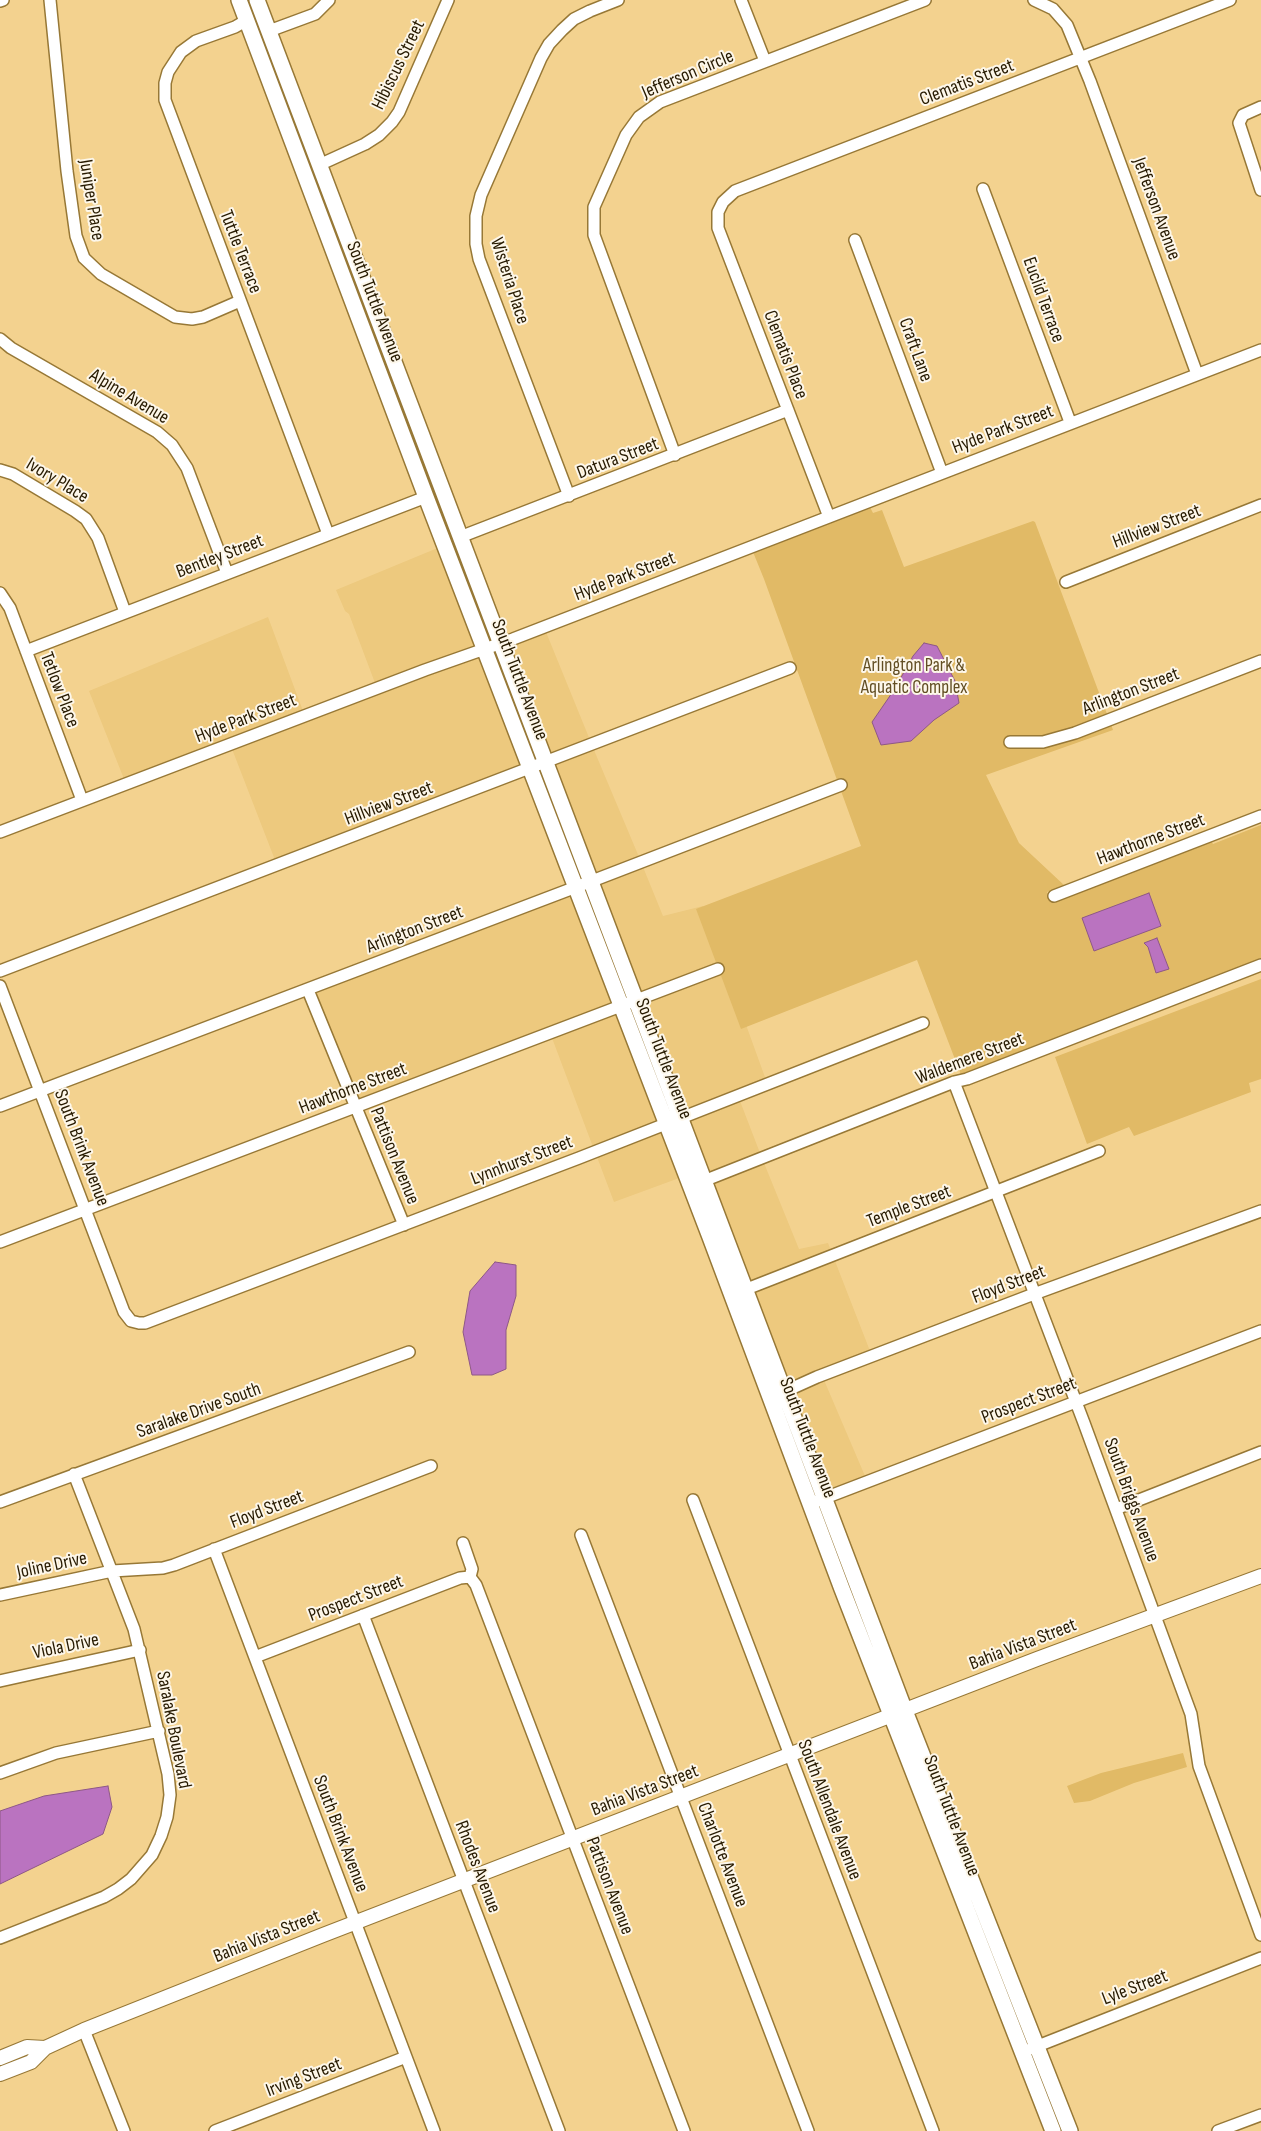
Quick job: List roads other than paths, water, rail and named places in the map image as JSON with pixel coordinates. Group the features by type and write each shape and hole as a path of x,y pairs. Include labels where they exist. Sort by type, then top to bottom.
{"main road":[{"name":"South Tuttle Avenue","path":"239,0 426,497 532,768 732,1295 825,1497 898,1713 1022,2052 1053,2131"},
{"name":"South Tuttle Avenue","path":"257,0 500,644 747,1289 810,1503 1037,2046 1070,2131"}],"street":[{"name":"Juniper Place","path":"50,0 67,171 76,236 84,258 100,274 175,317 192,319 240,301"},
{"path":"269,31 315,14 329,0"},
{"name":"Hibiscus Street","path":"319,165 366,144 379,135 392,122 399,112 448,0"},
{"name":"Wisteria Place","path":"569,496 479,259 476,244 476,216 481,195 541,58 549,44 574,20 590,11 618,0"},
{"path":"741,0 765,62"},
{"name":"Jefferson Circle","path":"675,455 596,246 593,228 594,208 626,135 638,117 660,102 925,0"},
{"path":"1034,0 1053,9 1062,17 1081,57"},
{"name":"Clematis Street","path":"721,205 735,191 1230,0"},
{"name":"Tuttle Terrace","path":"247,20 235,27 196,41 185,49 170,67 165,90 168,112 328,534"},
{"name":"Jefferson Avenue","path":"1081,57 1197,374"},
{"path":"1261,107 1243,115 1239,123 1261,190"},
{"name":"Euclid Terrace","path":"983,189 1070,422"},
{"name":"Clematis Place","path":"721,205 717,220 718,228 829,517"},
{"name":"Craft Lane","path":"855,240 942,473"},
{"name":"Alpine Avenue","path":"0,338 11,348 156,432 172,445 187,468 226,572"},
{"name":"Hyde Park Street","path":"0,832 500,644 1070,422 1261,351"},
{"name":"Datura Street","path":"460,538 788,410"},
{"name":"Ivory Place","path":"0,470 13,474 75,510 86,519 98,538 124,612"},
{"name":"Bentley Street","path":"26,651 226,572 426,497"},
{"name":"Hillview Street","path":"1066,582 1261,505"},
{"name":"Tetlow Place","path":"0,593 10,608 82,800"},
{"name":"Arlington Street","path":"1010,742 1043,742 1074,733 1261,661"},
{"name":"Hillview Street","path":"0,971 790,668"},
{"name":"Arlington Street","path":"0,1106 841,785"},
{"name":"Hawthorne Street","path":"1054,896 1261,816"},
{"name":"Waldemere Street","path":"691,1186 1261,964"},
{"name":"Hawthorne Street","path":"0,1242 718,969"},
{"name":"South Brink Avenue","path":"0,986 124,1312 131,1321"},
{"name":"Pattison Avenue","path":"308,990 404,1225"},
{"name":"Lynnhurst Street","path":"131,1321 145,1323 666,1125 923,1023"},
{"name":"South Briggs Avenue","path":"954,1082 1116,1509 1191,1714 1199,1766 1261,1935"},
{"name":"Temple Street","path":"732,1295 1098,1151"},
{"name":"Floyd Street","path":"778,1394 1034,1294 1261,1211"},
{"name":"Prospect Street","path":"810,1503 1261,1331"},
{"name":"Saralake Drive South","path":"0,1502 409,1352"},
{"path":"1116,1509 1261,1452"},
{"name":"Floyd Street","path":"112,1571 163,1568 430,1466"},
{"name":"Saralake Boulevard","path":"0,1938 104,1897 132,1879 146,1863 161,1836 167,1816 170,1795 168,1774 140,1650 134,1629 74,1474"},
{"name":"South Allendale Avenue","path":"693,1500 933,2131"},
{"name":"Charlotte Avenue","path":"581,1535 808,2131"},
{"name":"Pattison Avenue","path":"463,1543 472,1569 470,1577 476,1585 684,2131"},
{"name":"South Brink Avenue","path":"214,1549 434,2131"},
{"name":"Joline Drive","path":"0,1595 112,1571"},
{"name":"Bahia Vista Street","path":"0,2074 31,2062 45,2048 84,2030 898,1713 1261,1576"},
{"name":"Prospect Street","path":"255,1656 460,1578 470,1577"},
{"name":"Rhodes Avenue","path":"363,1615 559,2131"},
{"name":"Viola Drive","path":"0,1681 140,1650"},
{"path":"0,1773 56,1753 159,1731"},
{"name":"Lyle Street","path":"1022,2052 1261,1958"},
{"path":"84,2030 124,2131"},
{"name":"Bahia Vista Street","path":"0,2058 27,2047 45,2048"},
{"name":"Irving Street","path":"215,2131 406,2057"},
{"path":"1218,2131 1261,2115"}],"park label":[{"name":"Arlington Park & Aquatic Complex","path":"914,677"}]}
